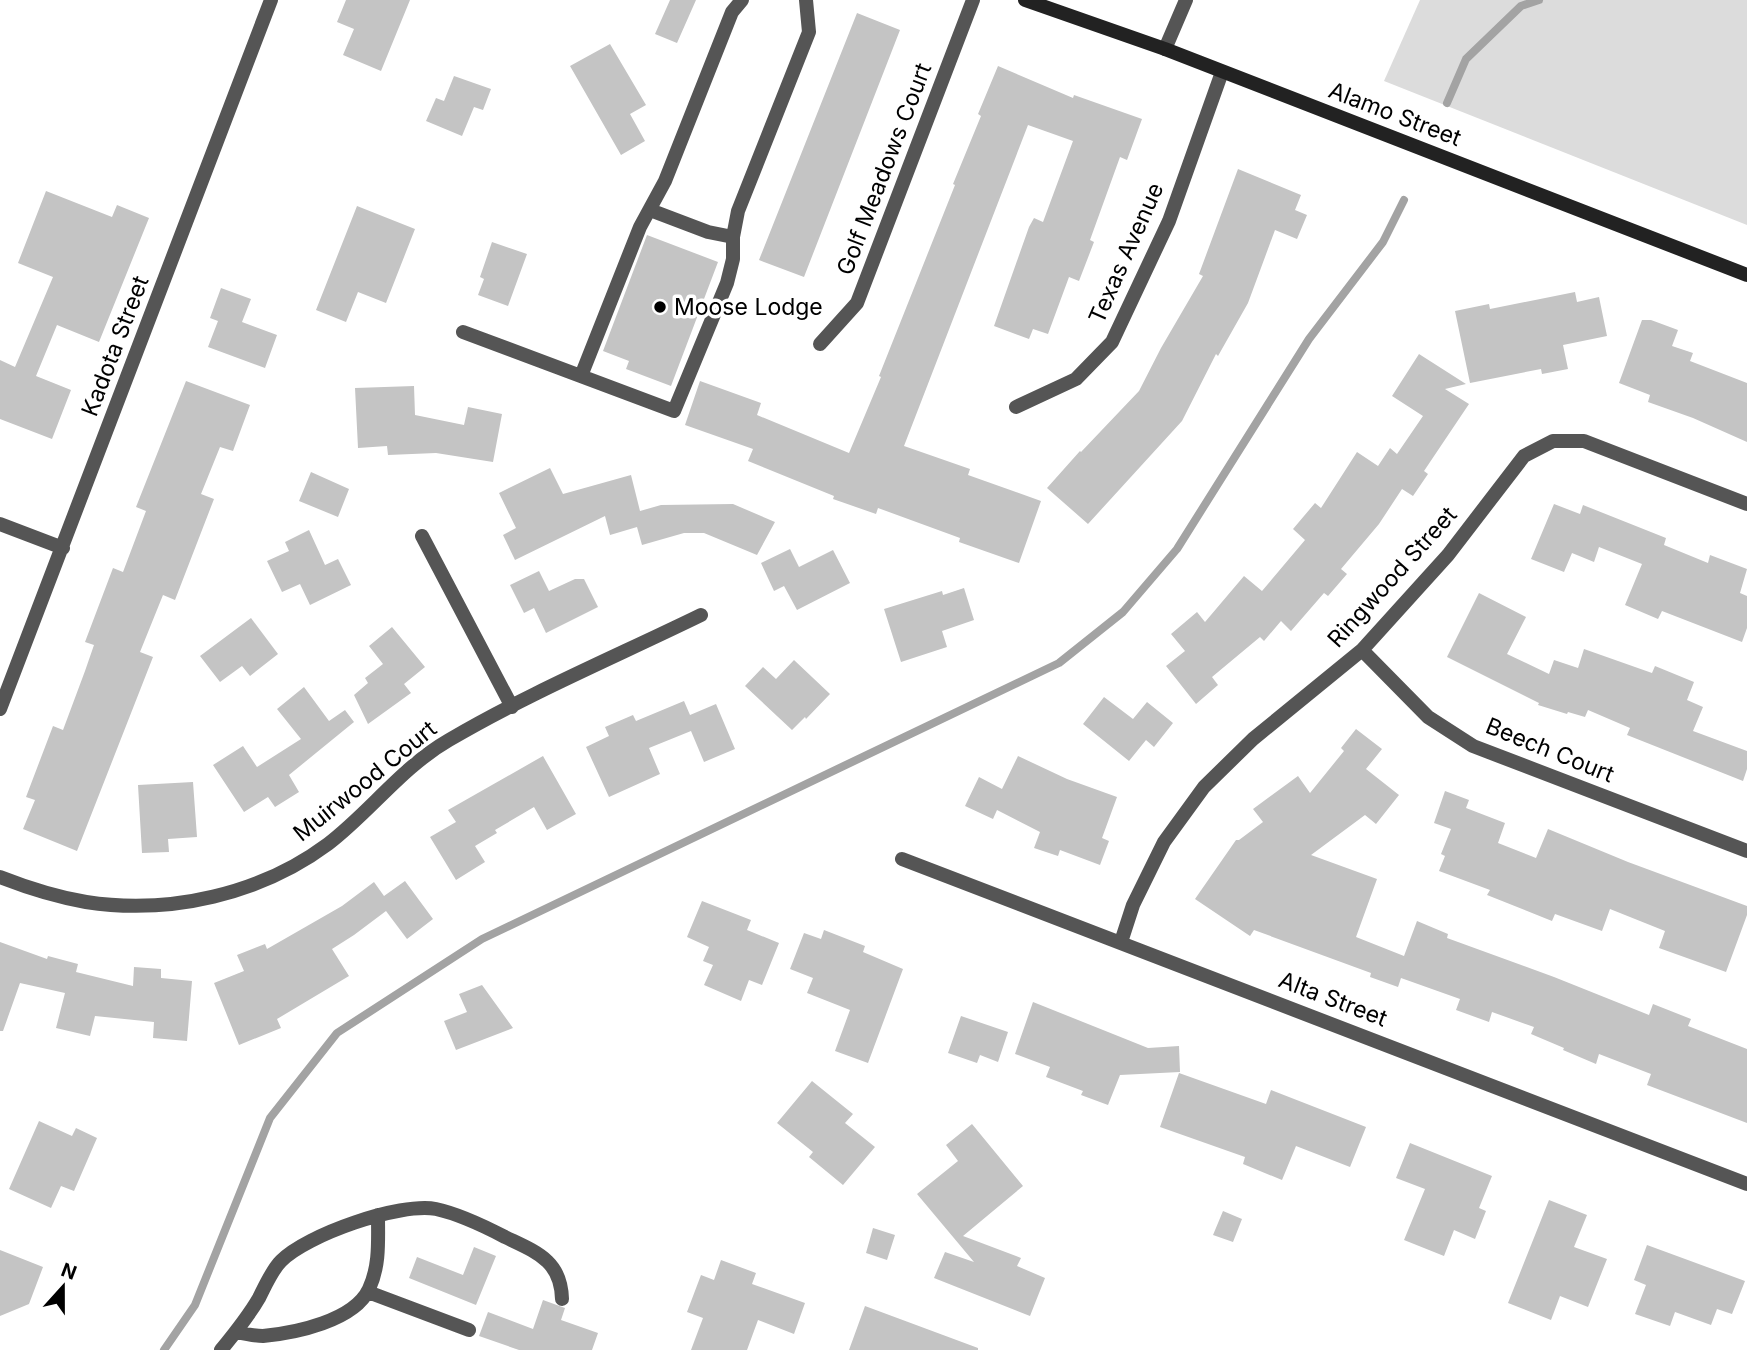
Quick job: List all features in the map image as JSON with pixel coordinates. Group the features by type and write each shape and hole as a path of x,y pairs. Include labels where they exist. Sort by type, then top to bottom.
{"main road":[{"name":"Alamo Street","path":"1025,0 1165,49 1747,275"}],"street":[{"name":"Kadota Street","path":"0,709 271,0"},
{"path":"581,376 640,227 665,181 732,12 742,0"},
{"path":"463,332 674,411 727,283 733,259 733,237 738,211 809,32 806,0"},
{"name":"Golf Meadows Court","path":"820,344 857,303 973,0"},
{"path":"1165,49 1186,0"},
{"name":"Texas Avenue","path":"1016,407 1076,379 1112,342 1169,221 1222,72"},
{"path":"650,210 708,232 733,237"},
{"name":"Ringwood Street","path":"1121,942 1133,905 1164,842 1204,788 1253,739 1362,650 1448,555 1524,456 1553,441 1584,441 1747,504"},
{"path":"0,524 63,548"},
{"path":"422,536 512,707"},
{"name":"Muirwood Court","path":"0,877 35,890 87,902 136,905 186,901 243,890 288,871 329,843 420,760 447,741 701,615"},
{"name":"Beech Court","path":"1362,650 1428,717 1474,746 1747,851"},
{"name":"Alta Street","path":"902,859 1747,1184"},
{"path":"221,1350 236,1332 281,1261 322,1234 378,1214 434,1209 483,1226 540,1254 555,1268 562,1284 562,1299"},
{"path":"236,1332 260,1336 310,1328 348,1312 368,1292 379,1258 378,1214"},
{"path":"368,1292 469,1330"}],"shaded area":[{"path":"1420,0 1747,0 1747,225 1384,81"}],"building":[{"path":"346,0 410,0 381,71 343,55 354,29 337,22"},
{"path":"670,0 696,0 677,43 655,34"},
{"path":"857,13 900,30 804,277 759,260"},
{"path":"610,44 646,105 630,114 645,141 621,155 570,66"},
{"path":"998,66 1073,98 1074,95 1142,119 1127,160 1120,157 1090,240 1094,242 1079,281 1069,277 1048,334 1033,329 1029,339 994,326 1029,227 1034,218 1043,222 1073,141 1028,125 904,446 970,469 968,475 1041,501 1019,563 959,542 960,538 878,508 876,514 833,499 834,496 748,461 753,449 685,425 700,381 761,403 757,415 849,453 955,185 953,184 981,116 978,114"},
{"path":"454,76 491,89 483,110 474,107 462,136 426,121 436,98 444,101"},
{"path":"1238,169 1301,195 1295,210 1307,215 1297,239 1275,230 1248,303 1218,356 1216,354 1182,421 1088,524 1047,488 1139,391 1203,276 1199,274"},
{"path":"46,191 112,217 117,205 149,218 99,342 57,325 36,376 71,390 52,439 0,419 0,360 15,367 53,277 18,263"},
{"path":"357,206 415,229 386,303 358,292 346,322 316,310"},
{"name":"Moose Lodge","path":"647,235 718,262 671,386 626,369 629,361 603,351"},
{"path":"492,242 527,254 508,306 478,295 484,279 480,277"},
{"path":"221,288 251,299 242,322 277,335 265,368 208,347 218,321 210,318"},
{"path":"1575,292 1577,302 1599,297 1607,336 1563,345 1568,369 1542,374 1541,369 1470,383 1455,311 1489,304 1490,309"},
{"path":"1642,320 1651,320 1678,330 1672,346 1693,353 1690,361 1747,383 1747,442 1648,402 1650,395 1619,383"},
{"path":"1419,354 1466,384 1445,389 1469,404 1424,471 1428,474 1413,496 1402,489 1379,524 1341,569 1347,574 1328,596 1324,593 1291,631 1281,621 1264,641 1260,637 1212,677 1218,685 1196,704 1166,666 1185,651 1171,634 1197,612 1205,622 1244,576 1262,591 1305,540 1293,529 1315,503 1321,508 1357,452 1378,466 1390,448 1397,454 1423,416 1392,396"},
{"path":"186,381 250,405 233,451 220,447 201,494 214,499 175,600 163,595 140,652 153,657 77,851 23,829 35,800 26,797 53,726 63,730 94,645 85,642 113,568 123,572 146,511 136,507"},
{"path":"414,386 415,415 464,425 468,407 502,414 493,462 436,453 388,455 387,446 358,448 355,388"},
{"path":"550,468 563,494 631,475 640,511 661,505 733,504 775,522 757,555 704,533 684,533 642,545 637,527 610,535 605,516 515,560 503,535 516,528 499,493"},
{"path":"311,472 349,489 338,517 299,501"},
{"path":"1554,504 1580,514 1583,505 1666,538 1664,545 1708,563 1710,555 1747,569 1740,593 1747,596 1747,628 1742,642 1662,611 1658,619 1625,605 1642,564 1599,547 1594,562 1572,553 1564,572 1531,559"},
{"path":"309,530 325,565 338,559 351,585 310,605 300,584 282,592 267,561 289,551 285,542"},
{"path":"790,549 799,567 833,550 850,583 797,610 784,586 774,591 761,563"},
{"path":"539,571 549,591 575,579 584,579 598,607 546,633 534,608 524,613 510,585"},
{"path":"964,588 974,620 942,631 947,647 901,662 884,609 942,591 943,595"},
{"path":"1479,593 1526,617 1507,654 1549,674 1554,660 1578,668 1584,649 1652,673 1655,666 1694,682 1687,700 1703,707 1693,731 1747,751 1747,769 1743,781 1627,735 1630,728 1588,710 1585,717 1538,705 1539,703 1447,657"},
{"path":"251,618 278,654 250,676 242,666 220,682 200,656"},
{"path":"392,627 425,667 404,684 411,693 368,724 354,695 368,683 365,678 383,664 369,646"},
{"path":"794,660 830,694 792,730 745,686 763,667 776,679"},
{"path":"304,687 329,721 345,710 354,722 289,775 299,792 275,807 268,797 244,812 213,765 243,746 257,767 301,739 277,709"},
{"path":"1104,697 1133,719 1147,702 1173,723 1154,747 1146,740 1129,761 1083,724"},
{"path":"684,701 690,715 716,704 735,749 704,762 691,731 649,748 660,774 609,797 586,747 609,736 605,727 633,715 636,721"},
{"path":"1356,729 1382,749 1366,769 1399,795 1376,824 1365,815 1311,855 1377,879 1356,937 1404,956 1417,921 1448,934 1447,938 1649,1015 1653,1004 1691,1019 1688,1026 1747,1049 1747,1123 1647,1085 1651,1074 1599,1054 1596,1064 1563,1050 1564,1048 1531,1034 1534,1027 1492,1012 1489,1022 1456,1010 1460,999 1401,978 1398,987 1370,977 1371,973 1254,930 1250,936 1195,899 1236,840 1263,822 1253,809 1298,776 1310,793 1344,751 1341,748"},
{"path":"543,756 576,814 547,830 534,807 495,830 497,833 475,846 485,862 456,880 430,837 456,822 448,810"},
{"path":"1018,756 1067,779 1117,797 1102,838 1109,841 1100,865 1060,850 1058,856 1034,848 1040,832 997,810 993,819 965,806 979,777 1002,789"},
{"path":"193,782 197,837 168,839 169,852 142,853 138,785"},
{"path":"1445,791 1469,800 1466,808 1505,823 1498,843 1536,858 1548,829 1747,906 1747,915 1726,972 1659,948 1665,931 1610,909 1602,931 1555,914 1552,921 1487,895 1490,890 1439,871 1445,856 1441,854 1451,829 1434,823"},
{"path":"405,881 433,919 407,939 386,911 332,949 349,976 277,1019 281,1028 239,1045 214,983 244,971 237,955 265,944 267,949 342,906 374,882 384,896"},
{"path":"702,901 751,920 747,930 779,943 762,985 749,980 741,1001 704,985 713,965 703,961 709,947 687,937"},
{"path":"824,930 865,946 863,952 903,969 868,1063 835,1051 850,1010 807,993 813,978 790,969 804,933 821,939"},
{"path":"0,942 47,959 48,956 78,964 76,972 133,986 134,967 161,969 161,978 192,981 187,1041 153,1038 154,1022 95,1016 90,1036 56,1028 65,993 20,983 3,1031 0,1031"},
{"path":"482,985 513,1028 456,1050 444,1021 467,1012 459,994"},
{"path":"1033,1002 1148,1048 1179,1046 1180,1072 1120,1075 1108,1105 1081,1095 1083,1091 1046,1077 1050,1067 1015,1054"},
{"path":"961,1016 1008,1032 998,1062 980,1055 977,1063 948,1053"},
{"path":"1179,1073 1266,1104 1271,1090 1366,1127 1350,1167 1296,1146 1282,1180 1243,1164 1245,1157 1160,1127"},
{"path":"812,1081 853,1114 845,1123 875,1147 843,1185 809,1157 813,1152 777,1123"},
{"path":"39,1121 72,1136 76,1128 97,1138 74,1191 61,1186 51,1208 9,1189"},
{"path":"972,1124 1023,1186 963,1236 1021,1258 1017,1266 1045,1278 1030,1316 934,1278 945,1252 974,1262 917,1194 958,1161 946,1145"},
{"path":"1410,1143 1492,1176 1479,1208 1486,1211 1475,1239 1454,1230 1444,1256 1404,1240 1425,1189 1396,1178"},
{"path":"1549,1200 1587,1215 1574,1247 1607,1259 1588,1307 1560,1296 1551,1320 1508,1303"},
{"path":"1223,1211 1242,1219 1233,1242 1213,1235"},
{"path":"873,1228 895,1235 887,1260 866,1253"},
{"path":"1647,1245 1745,1281 1732,1314 1717,1309 1711,1325 1675,1312 1670,1326 1635,1314 1646,1285 1634,1280"},
{"path":"474,1247 496,1256 476,1305 409,1278 417,1257 463,1275"},
{"path":"0,1250 43,1267 29,1304 0,1316"},
{"path":"721,1260 756,1273 752,1284 805,1303 794,1334 758,1320 747,1350 691,1350 703,1318 687,1312 701,1275 714,1280"},
{"path":"543,1300 565,1308 561,1320 598,1333 592,1350 519,1350 479,1336 488,1312 533,1329"},
{"path":"865,1306 978,1348 978,1350 849,1350"}],"waterway":[{"path":"1447,103 1466,59 1521,6 1539,0"},
{"path":"164,1350 195,1305 270,1118 337,1033 482,939 1059,663 1123,612 1177,549 1309,339 1383,242 1404,200"}],"place":[{"name":"Moose Lodge","path":"660,307"}]}
